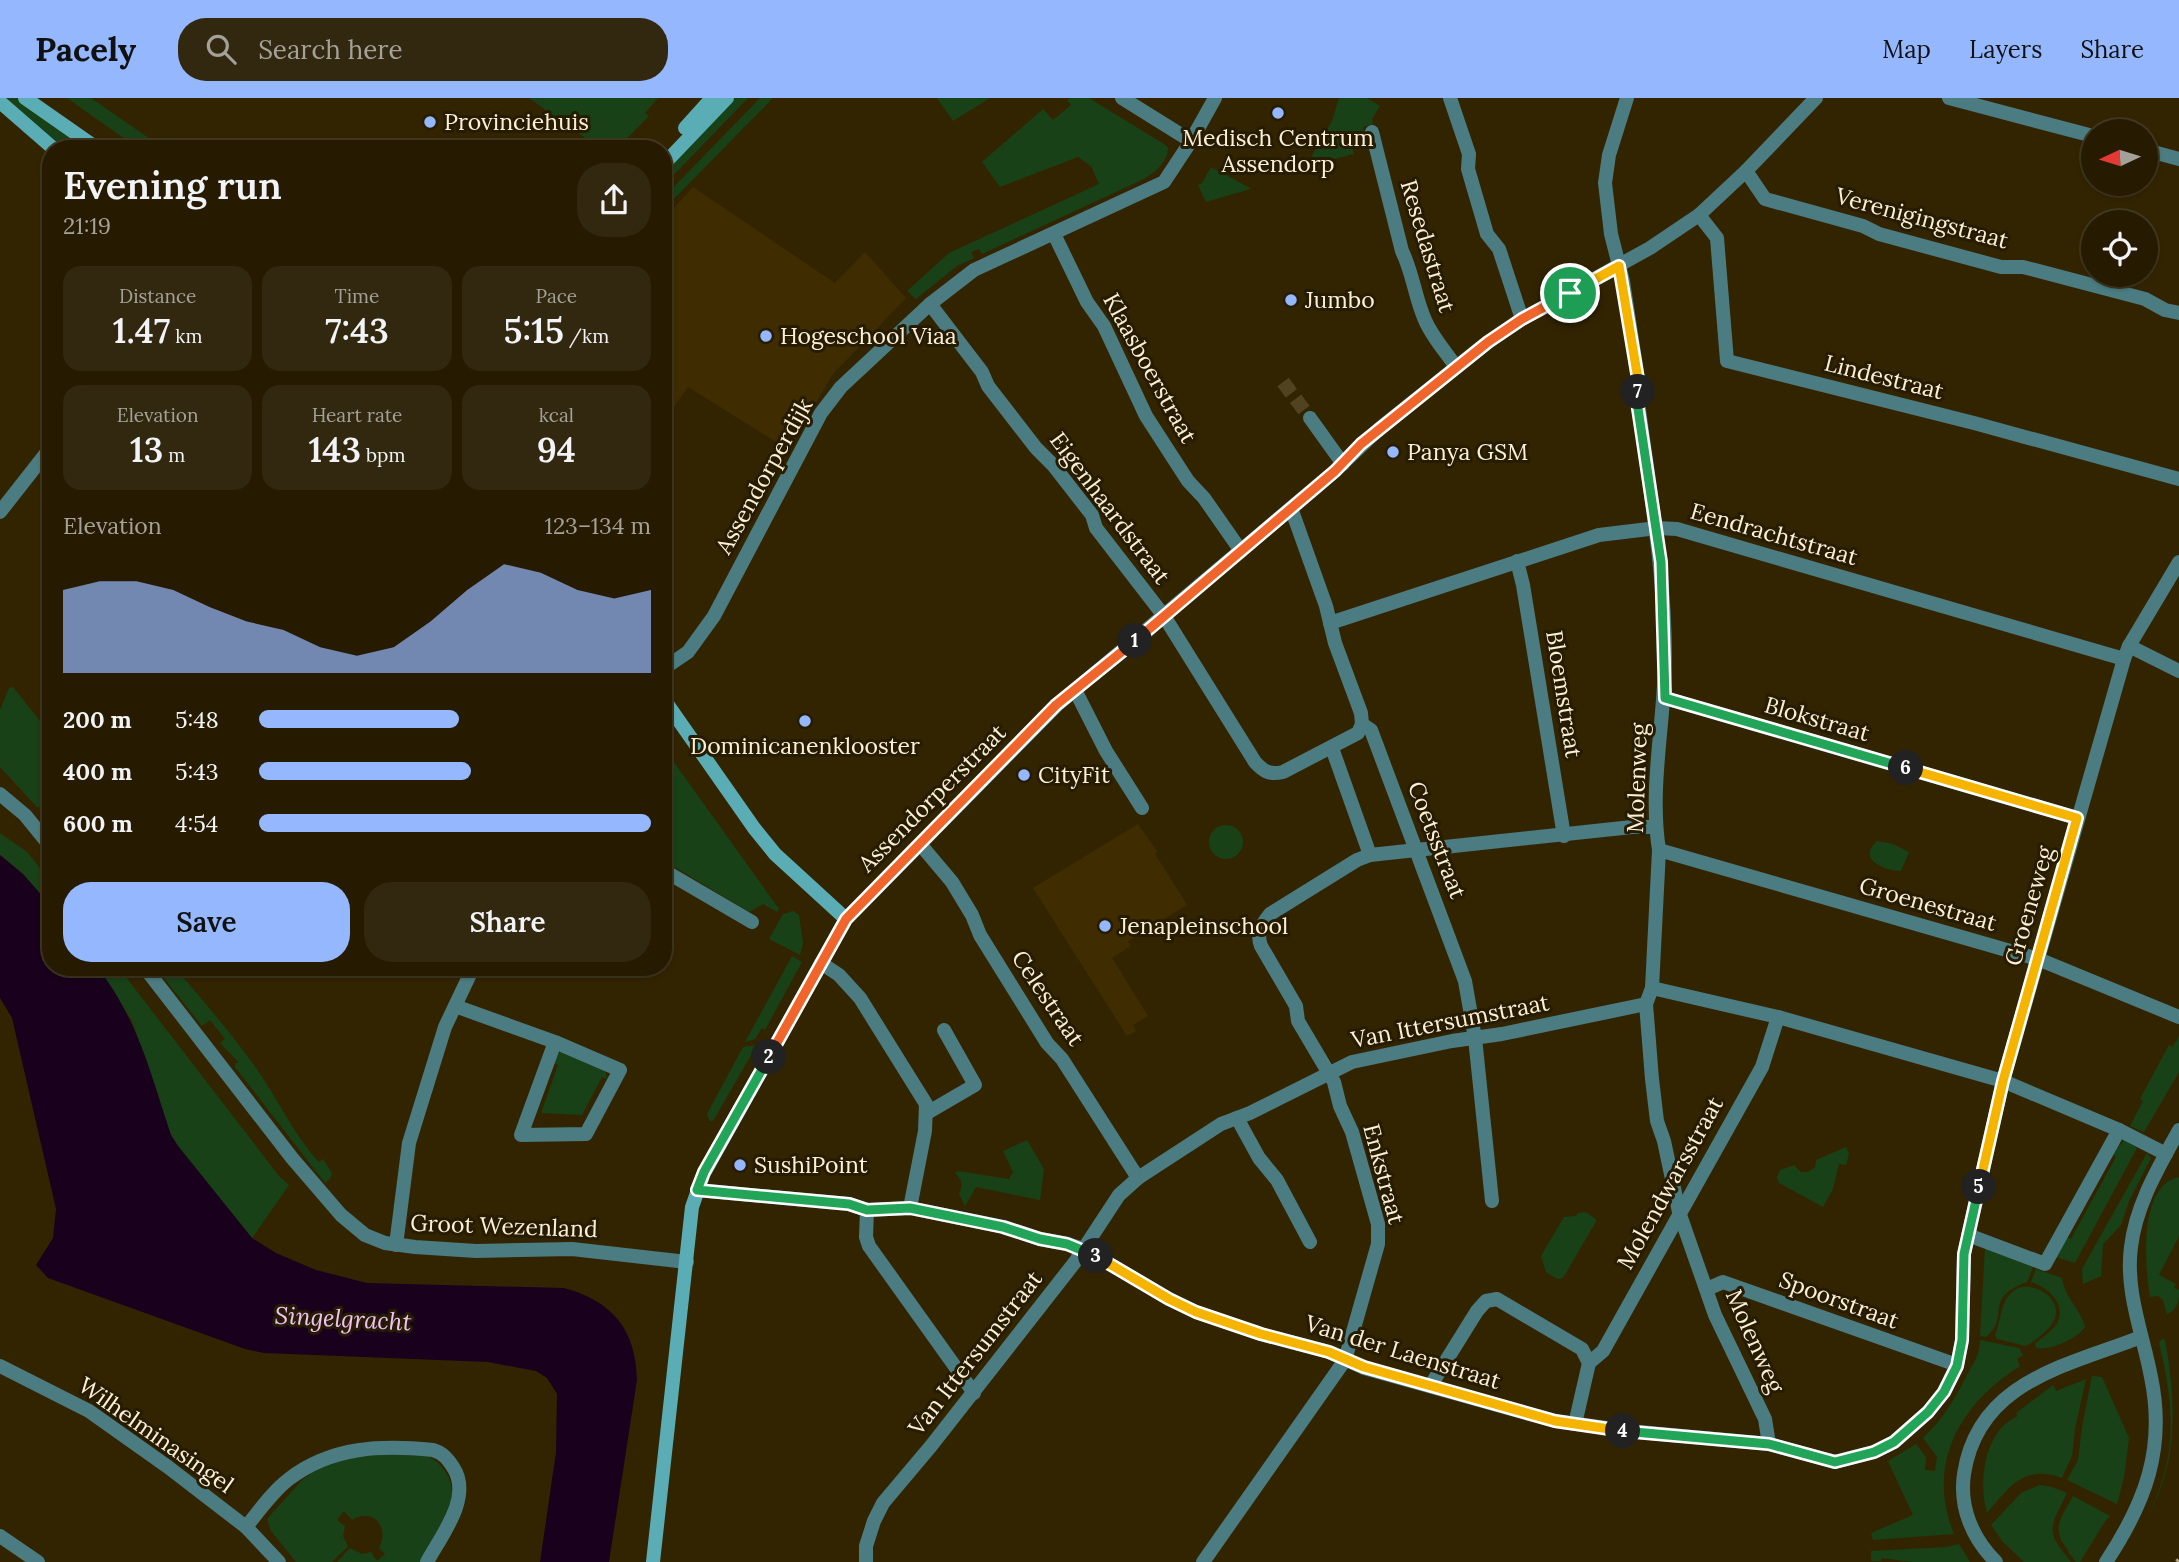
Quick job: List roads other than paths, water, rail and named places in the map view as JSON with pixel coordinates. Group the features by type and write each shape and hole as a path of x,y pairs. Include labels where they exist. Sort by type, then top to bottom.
{"main road":[{"path":"25,98 85,140"},
{"path":"672,141 712,98"},
{"path":"672,155 727,98"},
{"path":"0,102 44,140"},
{"path":"672,711 775,854 846,919"},
{"name":"Assendorperstraat","path":"687,1262 692,1207 704,1172 846,919"},
{"path":"653,1562 687,1262"}],"street":[{"path":"1122,98 1191,141"},
{"name":"Assendorperdijk","path":"672,663 688,652 714,617 821,413 841,387 930,304 974,270 1164,182 1215,98"},
{"path":"1450,98 1469,154 1468,169 1487,234 1499,249 1522,319"},
{"name":"Molenweg","path":"1627,98 1609,155 1605,183 1611,234 1639,385 1637,402 1662,575 1665,698 1655,827 1659,850 1652,988 1646,1004 1657,1121 1688,1243 1707,1289 1714,1315 1765,1419 1769,1444"},
{"name":"Assendorperstraat","path":"846,919 1051,710 1343,464 1370,437 1455,368 1522,319 1619,266 1699,215 1746,171 1816,98"},
{"path":"1949,98 2081,133"},
{"name":"Resedastraat","path":"1372,132 1402,251 1410,268 1421,310 1426,323 1455,368"},
{"path":"2158,153 2179,159"},
{"name":"Verenigingstraat","path":"1746,171 1765,199 2001,267 2023,267 2145,299 2165,310 2179,313"},
{"name":"Lindestraat","path":"1699,215 1717,239 1727,362 1974,423 2179,479"},
{"name":"Klaasboerstraat","path":"1054,234 1087,302 1104,326 1146,416 1188,481 1204,498 1241,551"},
{"name":"Eigenhaardstraat","path":"930,304 982,372 988,386 1092,514 1096,528 1164,616 1263,771 1273,775 1283,772 1332,748"},
{"path":"1310,418 1343,464"},
{"path":"0,512 42,458"},
{"name":"Coetsstraat","path":"1291,508 1361,713 1362,724 1371,730 1465,982 1475,1038 1492,1201"},
{"name":"Eendrachtstraat","path":"1330,623 1598,535 1657,528 1677,529 2127,652 2179,671"},
{"name":"Bloemstraat","path":"1517,561 1564,836"},
{"name":"Groeneweg","path":"1824,1460 1847,1460 1874,1452 1894,1442 1928,1412 1944,1392 1957,1366 1962,1340 1964,1254 2003,1081 2127,652 2179,562"},
{"path":"1074,690 1106,751 1142,808"},
{"name":"Blokstraat","path":"1665,698 2077,818"},
{"path":"1362,724 1359,733 1332,748 1370,855 1632,827 1655,827"},
{"path":"0,794 25,815 42,836"},
{"name":"Celestraat","path":"920,844 952,882 972,915 980,935 1047,1043 1062,1059 1138,1178"},
{"name":"Groenestraat","path":"1659,850 2038,959 2179,1017"},
{"name":"Enkstraat","path":"1203,1562 1345,1360 1378,1244 1378,1224 1352,1132 1329,1072 1298,1021 1296,1006 1258,938 1262,925 1270,914 1357,860 1370,855"},
{"path":"672,875 752,922"},
{"path":"821,963 839,975 860,998 926,1104 927,1113 910,1208"},
{"name":"Groot Wezenland","path":"151,976 292,1158 341,1215 365,1235 396,1245 476,1251 572,1249 687,1262"},
{"path":"396,1245 409,1143 445,1027 469,976"},
{"path":"1652,988 1778,1017 2003,1081 2119,1130 2166,1154"},
{"name":"Van Ittersumstraat","path":"866,1562 866,1546 883,1503 974,1393 1084,1250 1108,1209 1138,1178 1217,1126 1352,1062 1646,1004"},
{"path":"455,1006 555,1042 620,1070 586,1134 520,1135 555,1042"},
{"name":"Molendwarsstraat","path":"1575,1424 1589,1363 1602,1351 1762,1067 1778,1017"},
{"path":"927,1113 975,1085 944,1030"},
{"path":"1237,1118 1259,1158 1277,1180 1310,1242"},
{"path":"2106,1562 2143,1498 2156,1446 2156,1405 2131,1283 2130,1247 2140,1206 2179,1129"},
{"path":"1968,1235 2045,1264 2119,1130"},
{"name":"Van der Laenstraat","path":"697,1190 849,1204 867,1210 910,1208 1003,1227 1084,1250 1196,1312 1261,1334 1329,1352 1364,1367 1555,1421 1769,1444 1824,1460"},
{"path":"867,1210 866,1237 874,1255 974,1393"},
{"name":"Spoorstraat","path":"1707,1289 1723,1282 1957,1366"},
{"path":"1431,1385 1477,1311 1486,1301 1497,1299 1582,1349 1589,1363"},
{"path":"1996,1562 1972,1531 1966,1512 1963,1485 1967,1457 1980,1426 1994,1407 2042,1374 2141,1337"},
{"name":"Wilhelminasingel","path":"0,1366 89,1411 246,1527 279,1562"},
{"path":"246,1527 288,1479 331,1456 350,1450 433,1450 448,1459 458,1474 460,1490 455,1509 427,1562"},
{"path":"0,1536 38,1562"}],"water":[{"name":"Singelgracht","path":"0,855 23,874 42,896 42,976 104,976 134,1028 171,1135 252,1238 276,1253 316,1270 367,1283 564,1288 608,1309 626,1332 632,1346 637,1380 609,1562 540,1562 556,1452 557,1394 547,1378 536,1371 488,1362 264,1353 245,1349 48,1278 36,1265 53,1238 56,1209 12,1018 0,998"}],"tunnel":[{"path":"1283,382 1310,418"}],"place":[{"name":"Medisch Centrum Assendorp","path":"1278,113"},
{"name":"Provinciehuis","path":"430,122"},
{"name":"Jumbo","path":"1291,300"},
{"name":"Hogeschool Viaa","path":"766,336"},
{"name":"Panya GSM","path":"1393,452"},
{"name":"Dominicanenklooster","path":"805,721"},
{"name":"CityFit","path":"1024,775"},
{"name":"Jenapleinschool","path":"1105,926"},
{"name":"SushiPoint","path":"740,1165"}]}
